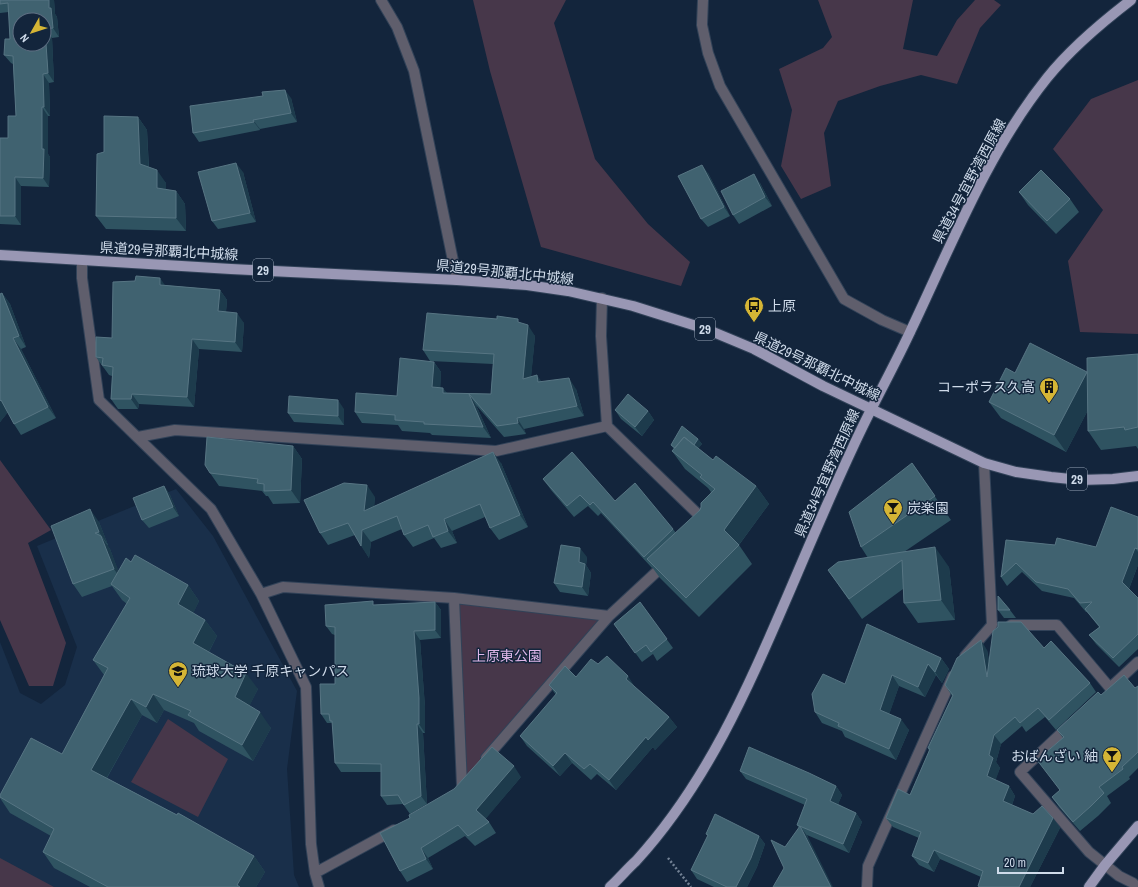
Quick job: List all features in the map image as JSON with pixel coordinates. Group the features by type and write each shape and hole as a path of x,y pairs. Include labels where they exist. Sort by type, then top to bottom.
{"main road":[{"name":"県道34号宜野湾西原線","path":"610,887 654,841 675,814 698,781 721,742 757,667 841,474 910,332 969,205 1011,128 1048,76 1078,44 1112,14 1131,0"},
{"name":"県道29号那覇北中城線","path":"0,255 457,280 527,285 602,298 660,314 706,329 754,349 823,386 984,462 1016,472 1058,478 1087,480 1138,476"},
{"path":"1089,887 1105,865 1138,826"}],"street":[{"path":"381,0 398,28 414,71 457,280"},
{"path":"703,0 702,25 708,53 720,86 844,299 882,320 910,332"},
{"path":"82,260 82,278 99,400 211,509 261,594 306,687 311,844 315,873 319,887"},
{"path":"602,298 601,336 607,426 708,524 703,530"},
{"path":"138,437 175,430 496,451 607,426"},
{"path":"867,887 868,866 958,665 992,625 984,462"},
{"path":"482,763 609,616 674,557"},
{"path":"261,594 283,587 454,598 609,616"},
{"path":"454,598 459,789 472,775"},
{"path":"992,625 1058,625 1108,690 1138,662"},
{"path":"1076,719 1020,772 1089,852 1137,887"},
{"path":"315,873 406,823"}],"path":[{"path":"668,858 691,887"}],"shaded area":[{"name":"琉球大学 千原キャンパス","path":"176,489 213,536 297,691 287,769 294,875 299,887 0,887 0,642 20,693 41,704 65,685 77,647 37,546"}],"green space":[{"path":"473,0 566,0 554,23 595,159 648,224 690,262 681,286 541,247 490,71"},
{"path":"818,0 913,0 903,49 937,56 957,20 975,0 994,0 1001,5 980,28 957,84 921,75 880,86 838,101 824,133 831,186 801,199 781,166 792,110 779,69 823,48 832,37"},
{"path":"1138,80 1138,334 1080,332 1068,261 1103,210 1053,149 1091,99"},
{"path":"0,460 51,530 28,543 66,643 53,686 29,686 0,620"},
{"name":"上原東公園","path":"454,598 609,616 462,786"},
{"path":"168,719 228,759 198,817 131,782"},
{"path":"0,858 54,887 0,887"}],"building":[{"path":"0,0 49,0 49,8 51,8 51,12 12,12 12,52 47,52 48,73 43,74 44,107 42,107 42,149 44,149 43,178 15,177 15,216 0,216 0,138 8,138 8,116 16,116 13,56 4,55 5,39 10,39 8,3 0,4"},
{"path":"285,90 291,113 253,120 254,122 193,133 190,106 263,96 262,92"},
{"path":"104,116 138,117 140,164 157,170 157,188 176,191 176,218 96,216 97,154 104,152"},
{"path":"236,163 250,213 212,221 198,172"},
{"path":"702,165 724,207 701,219 678,176"},
{"path":"1041,170 1070,199 1047,221 1019,192"},
{"path":"754,174 765,197 733,215 721,191"},
{"path":"136,276 160,278 160,285 220,290 218,311 237,313 235,342 192,339 187,397 132,394 131,399 111,399 113,367 102,365 103,358 96,357 96,337 112,338 113,282 135,281"},
{"path":"2,293 19,336 13,338 48,407 14,424 1,400 0,401 0,294"},
{"path":"427,313 497,319 497,316 518,319 518,322 528,325 523,379 537,375 538,382 569,378 577,406 517,418 518,423 497,426 469,394 483,427 424,424 424,422 395,420 395,415 355,412 356,393 397,396 400,358 434,362 432,387 443,388 443,393 491,394 494,354 423,350"},
{"name":"コーポラス久高","path":"1030,343 1087,372 1054,435 989,402 1006,368 1015,373"},
{"path":"1138,354 1138,427 1125,430 1124,427 1088,431 1087,358"},
{"path":"628,394 648,411 635,427 615,410"},
{"path":"289,396 338,400 338,416 288,413"},
{"path":"682,426 698,439 694,445 684,437 675,448 671,445"},
{"path":"207,437 293,446 291,490 264,491 264,484 257,483 258,479 210,473 205,465"},
{"path":"684,437 713,460 716,456 756,486 724,530 739,545 686,598 647,559 700,510 701,503 715,489 700,477 702,475 672,451"},
{"path":"493,452 520,515 490,528 480,504 444,519 448,531 433,537 428,525 404,535 397,516 362,530 361,546 348,523 320,533 304,500 344,483 367,485 364,511"},
{"path":"572,452 615,501 635,483 673,529 644,557 593,502 590,505 580,495 567,506 543,479"},
{"path":"912,463 935,496 861,547 849,512"},
{"path":"164,486 173,507 142,520 133,498"},
{"path":"1111,507 1138,517 1138,549 1135,548 1122,582 1138,598 1138,634 1113,658 1089,635 1100,627 1085,609 1092,602 1080,603 1068,589 1036,582 1016,563 1001,577 1006,540 1055,545 1057,538 1096,547"},
{"path":"90,509 99,532 95,533 101,536 114,569 73,584 51,526"},
{"path":"561,545 580,548 579,562 585,564 582,587 554,583"},
{"path":"935,547 941,600 904,603 902,560 849,599 828,570 838,562"},
{"path":"135,555 188,585 178,604 205,620 193,643 246,673 235,697 260,712 242,745 188,715 191,711 153,694 146,707 131,699 91,770 177,815 178,813 254,856 237,885 240,887 108,887 43,852 54,829 0,797 31,738 62,754 108,668 93,660 130,598 111,584 126,558 131,562"},
{"path":"998,596 1010,610 998,610"},
{"path":"373,601 373,605 435,602 435,630 414,631 419,698 419,724 417,724 421,796 404,805 398,795 381,796 381,764 335,763 332,721 330,721 329,714 321,714 320,684 335,684 335,627 326,626 325,605"},
{"path":"640,602 667,639 651,652 646,645 635,653 614,624"},
{"path":"998,622 1021,622 1044,648 1051,641 1090,683 1049,720 1038,708 1020,723 1015,717 994,735 989,755 993,758 987,776 1009,786 1003,801 1033,814 1042,806 1053,818 1019,887 980,887 978,886 983,871 934,850 928,863 912,856 921,832 886,818 898,789 910,795 930,749 928,748 953,695 945,685 957,658 981,640 987,677 993,631 998,627"},
{"path":"867,624 941,658 935,672 928,664 918,687 892,675 880,710 901,719 889,749 838,726 839,723 815,712 812,694 823,674 845,684"},
{"path":"607,656 628,676 626,679 669,717 648,740 646,737 609,780 590,764 584,769 565,753 553,766 520,736 557,693 549,685 565,666 576,677 591,659 598,664"},
{"path":"1124,675 1135,688 1138,686 1138,752 1122,767 1123,769 1099,787 1104,793 1073,822 1052,797 1060,790 1037,760 1064,737 1057,730 1098,692 1101,695"},
{"path":"492,747 514,766 476,810 489,822 468,836 458,825 421,848 426,859 400,871 380,833 410,818 409,815 454,789"},
{"path":"749,747 836,786 830,801 856,813 843,844 797,825 807,799 740,771"},
{"path":"715,814 759,836 751,858 736,887 727,887 691,870 708,835 706,834"},
{"path":"800,826 831,887 773,887 784,868 771,840 785,847"}],"place":[{"name":"上原","path":"754,323"},
{"name":"コーポラス久高","path":"1049,404"},
{"name":"炭楽園","path":"893,525"},
{"name":"琉球大学 千原キャンパス","path":"178,688"},
{"name":"おばんざい 紬","path":"1112,773"}]}
